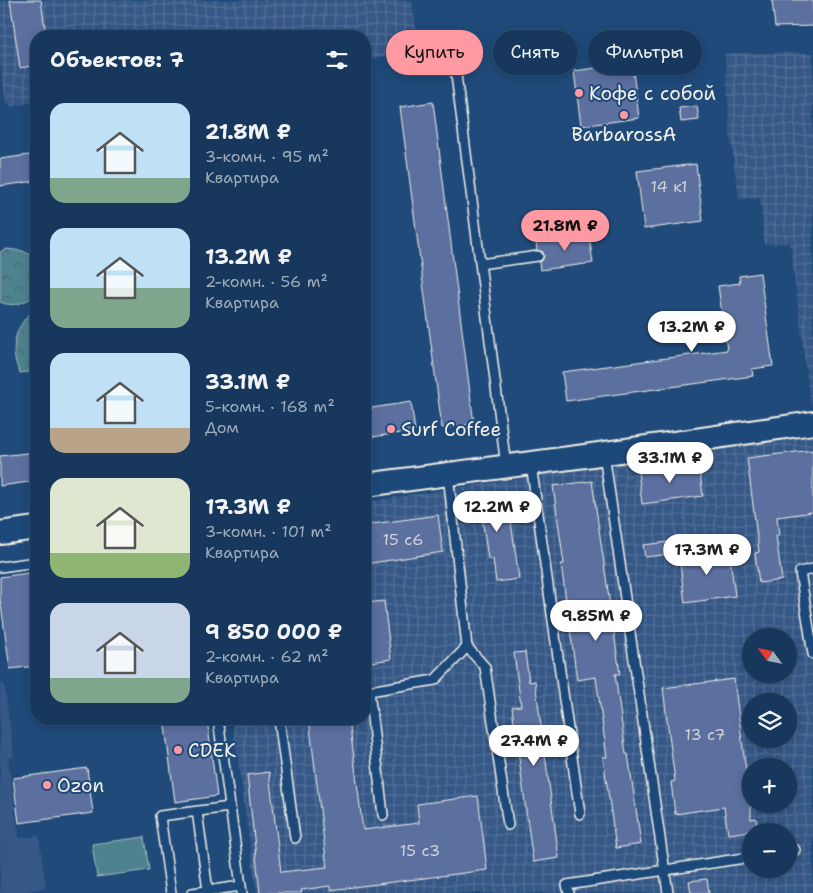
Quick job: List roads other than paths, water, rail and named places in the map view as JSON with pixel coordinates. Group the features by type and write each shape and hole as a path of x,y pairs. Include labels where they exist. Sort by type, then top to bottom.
{"street":[{"path":"371,484 604,454 813,423"},
{"path":"0,533 30,529"}],"lane":[{"path":"456,75 506,467"},
{"path":"480,264 538,256"},
{"path":"604,454 668,893"},
{"path":"531,463 580,814"},
{"path":"448,474 467,647 485,667 508,824"},
{"path":"0,567 30,563"},
{"path":"813,569 800,572 813,654"},
{"path":"371,691 435,680 467,647"},
{"path":"371,709 383,815"},
{"path":"192,893 242,890 219,725"},
{"path":"280,725 295,838"},
{"path":"171,893 160,816 230,807"},
{"path":"197,811 208,891"},
{"path":"569,893 567,885 742,857"}],"place":[{"name":"Кофе с собой","path":"579,93"},
{"name":"BarbarossA","path":"624,115"},
{"name":"Surf Coffee","path":"391,429"},
{"name":"CDEK","path":"178,750"},
{"name":"Ozon","path":"47,785"}]}
